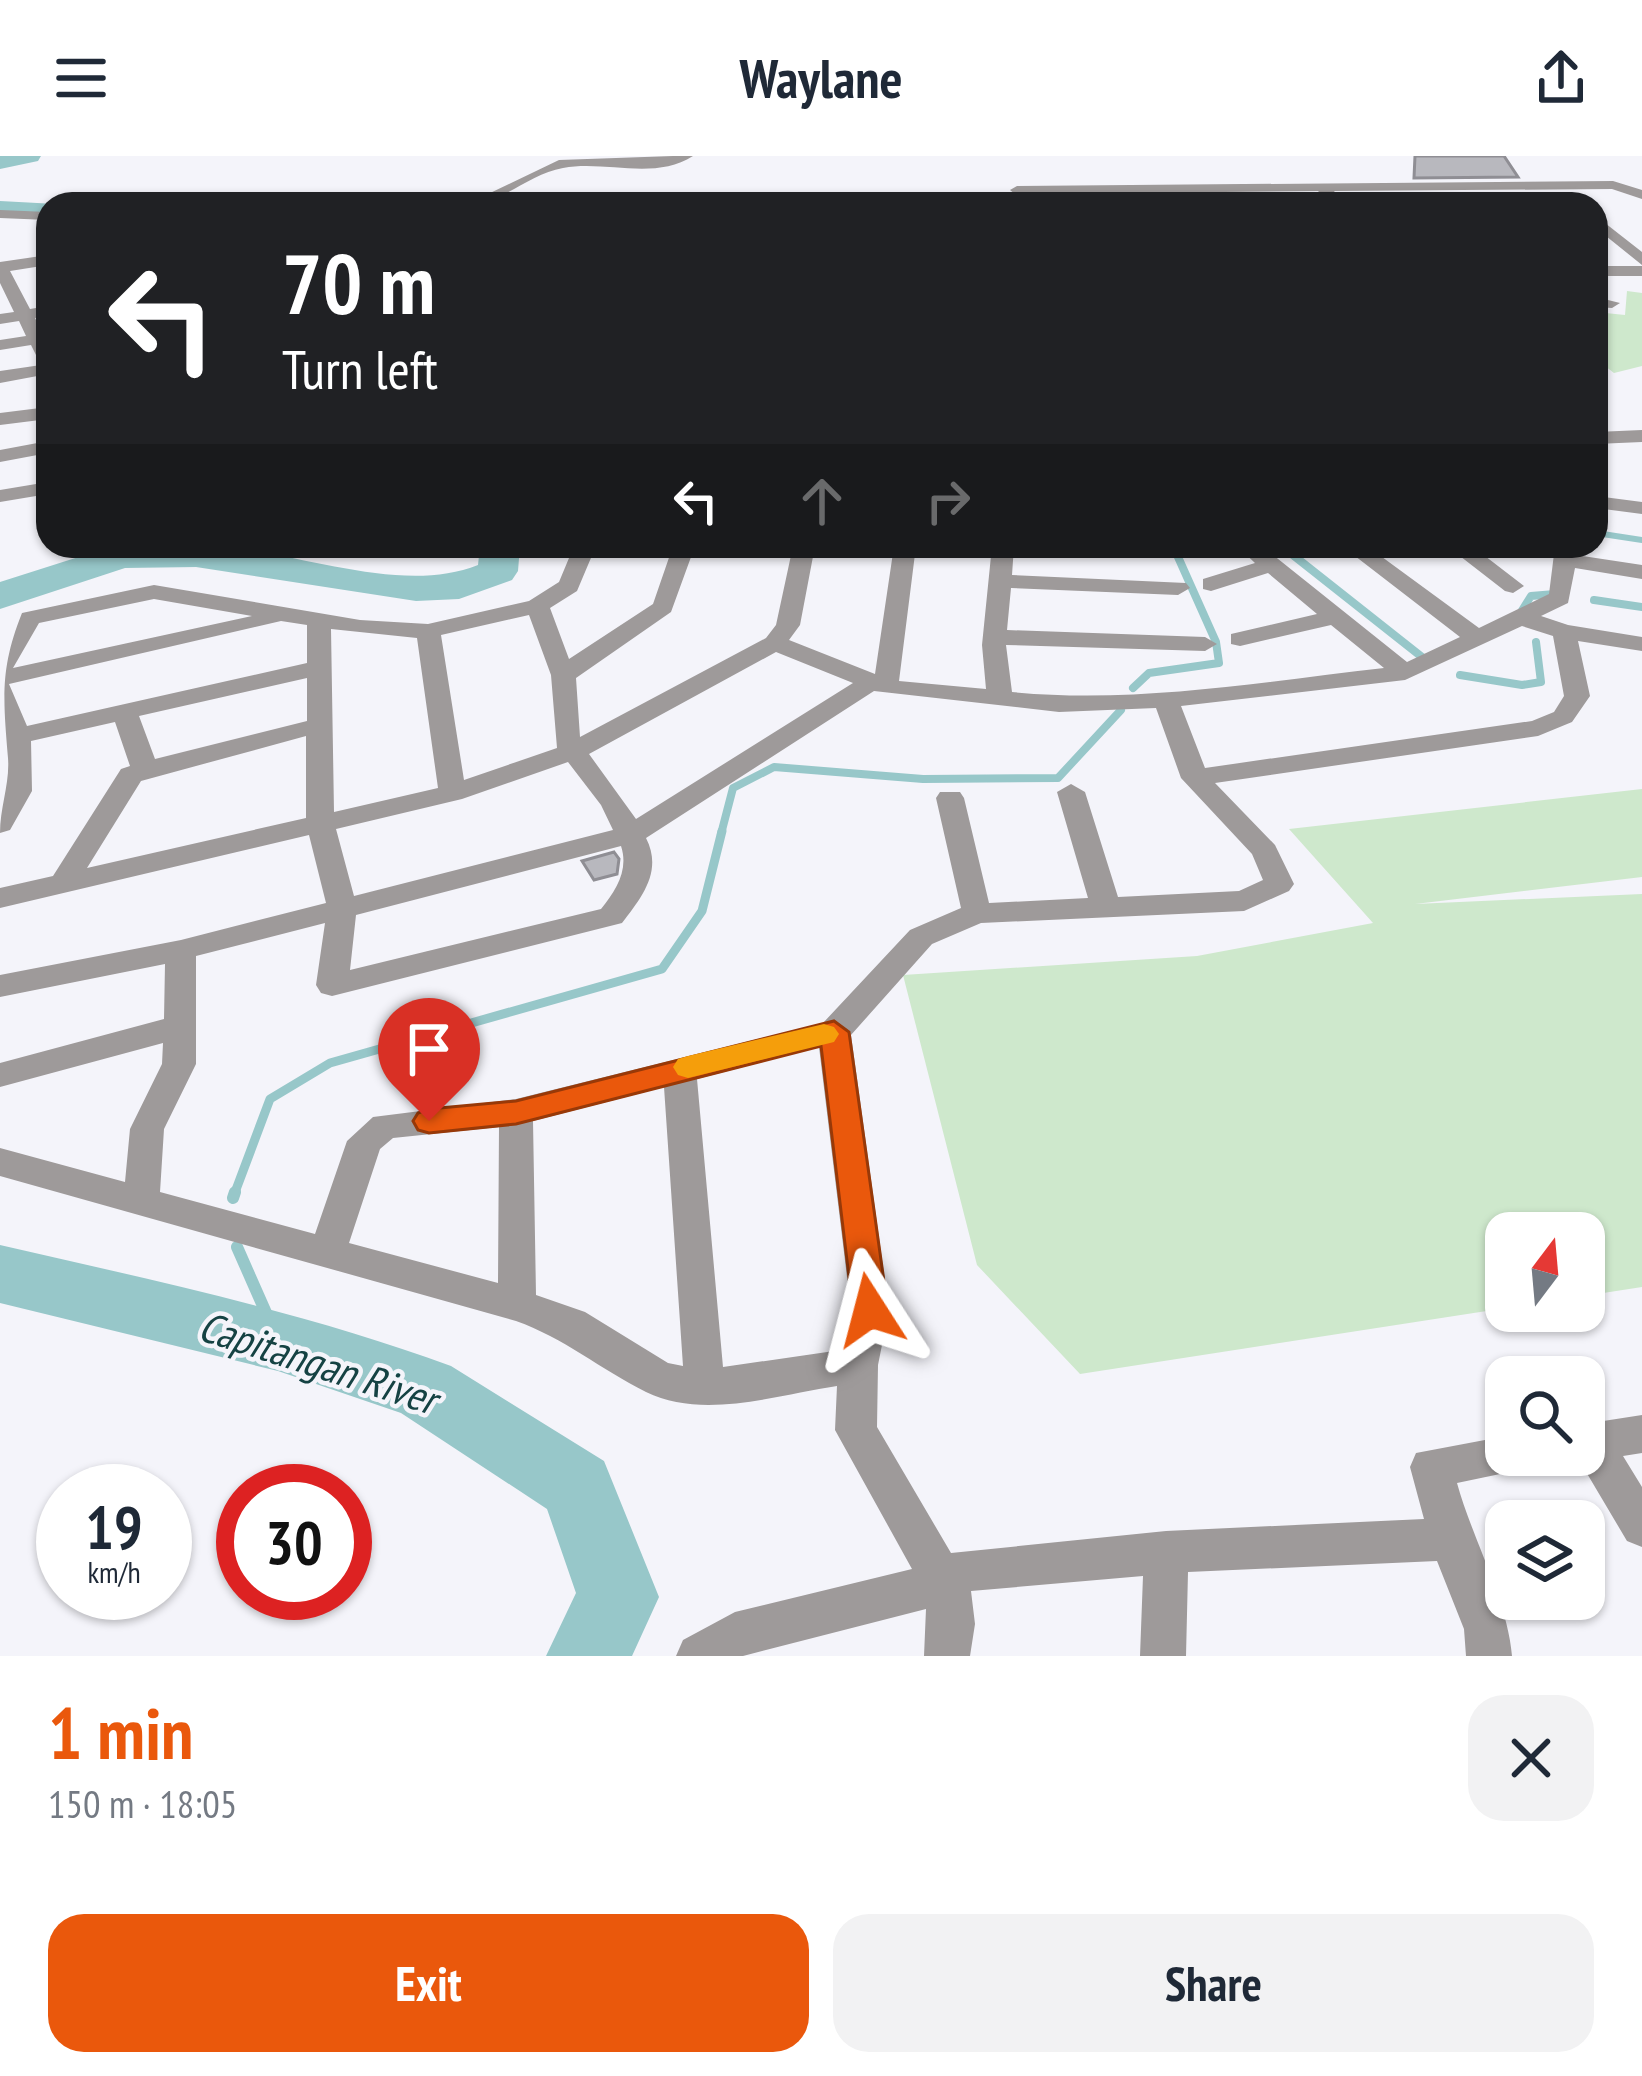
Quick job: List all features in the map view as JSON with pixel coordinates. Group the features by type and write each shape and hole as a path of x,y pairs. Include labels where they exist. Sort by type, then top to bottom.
{"street":[{"path":"500,192 559,164 664,164 686,156"},
{"path":"1472,168 1499,192"},
{"path":"1020,192 1613,185 1640,197"},
{"path":"1557,186 1564,192"},
{"path":"1322,187 1327,192"},
{"path":"1090,189 1093,192"},
{"path":"0,214 36,216"},
{"path":"1608,228 1642,230"},
{"path":"1608,233 1641,260"},
{"path":"36,258 28,256 0,268 6,292 36,336"},
{"path":"1608,268 1641,260"},
{"path":"0,319 36,313"},
{"path":"0,345 36,339"},
{"path":"0,377 36,368"},
{"path":"0,419 36,414"},
{"path":"1608,437 1642,436"},
{"path":"0,456 36,449"},
{"path":"0,496 36,490"},
{"path":"1608,504 1642,508"},
{"path":"0,668 30,618 154,592 287,615 428,631 537,606 569,586 580,558"},
{"path":"563,675 663,607 680,558"},
{"path":"0,898 452,793 574,751 775,643 788,625 802,558"},
{"path":"0,986 181,950 632,834 879,684 903,558"},
{"path":"1000,699 995,637 1002,558"},
{"path":"1263,558 1405,673"},
{"path":"1369,558 1479,640"},
{"path":"1474,558 1513,586"},
{"path":"775,643 879,684 1059,704 1166,700 1405,673 1526,619 1560,598 1564,558"},
{"path":"1585,558 1642,572"},
{"path":"1211,584 1271,565"},
{"path":"1000,581 1178,588"},
{"path":"319,619 320,823 342,908 332,985 611,916 633,889 639,853 632,834 567,743 563,675 537,606"},
{"path":"0,677 287,615"},
{"path":"1240,639 1334,617"},
{"path":"1526,619 1564,632 1642,644"},
{"path":"428,631 452,793"},
{"path":"1196,778 1538,728 1563,717 1577,696 1564,632"},
{"path":"995,637 1205,644"},
{"path":"18,736 319,668"},
{"path":"0,689 18,736 25,775 0,824"},
{"path":"327,1252 365,1141 386,1126 516,1112 834,1032 921,937 977,913 1244,901 1279,884 1265,851 1196,778 1166,700"},
{"path":"124,711 145,770"},
{"path":"64,882 130,775 320,725"},
{"path":"1070,792 1105,904"},
{"path":"950,797 977,913"},
{"path":"141,1200 147,1129 179,1064 181,950"},
{"path":"0,1075 178,1027"},
{"path":"834,1032 870,1310 858,1365 856,1430 944,1583 952,1624 947,1656"},
{"path":"679,1069 705,1388"},
{"path":"516,1112 518,1305"},
{"path":"0,1162 518,1305 571,1324 661,1379 705,1388 858,1365"},
{"path":"1605,1440 1642,1434"},
{"path":"1485,1459 1431,1467 1451,1540 1486,1629 1489,1656"},
{"path":"1605,1470 1642,1526"},
{"path":"699,1656 735,1635 944,1583 963,1570 1347,1540 1451,1540"},
{"path":"1163,1656 1166,1552"}],"green space":[{"path":"1627,291 1642,293 1642,366 1614,373 1608,368 1608,313 1625,315"},
{"path":"1642,789 1642,877 1415,904 1642,894 1642,1287 1605,1293 1605,1212 1485,1212 1485,1311 1080,1374 977,1265 903,975 1197,956 1373,923 1289,829"}],"building":[{"path":"1415,156 1504,156 1518,177 1414,178"},
{"path":"614,852 619,859 617,874 594,880 582,861"}],"waterway":[{"name":"Capitangan River","path":"0,162 29,156"},
{"name":"Capitangan River","path":"0,209 36,210"},
{"path":"1608,535 1642,540"},
{"name":"Capitangan River","path":"0,596 115,558"},
{"name":"Capitangan River","path":"215,558 416,589 459,587 498,571 499,558"},
{"path":"1133,688 1149,673 1219,663 1216,642 1178,558"},
{"path":"1297,558 1427,661"},
{"path":"1521,612 1531,596 1555,594"},
{"path":"1594,600 1642,607"},
{"path":"1460,675 1522,685 1541,682 1536,642"},
{"path":"721,834 733,788 774,767 923,779 1058,778 1121,710"},
{"path":"234,1195 270,1099 330,1063 662,969 702,911 722,831"},
{"path":"237,1247 278,1340"},
{"name":"Capitangan River","path":"0,1274 278,1340 425,1389 577,1486 618,1597 588,1656"}],"slow traffic":[{"path":"688,1067 824,1034"}],"route":[{"path":"429,1121 516,1112 834,1032 848,1170 870,1310"}]}
